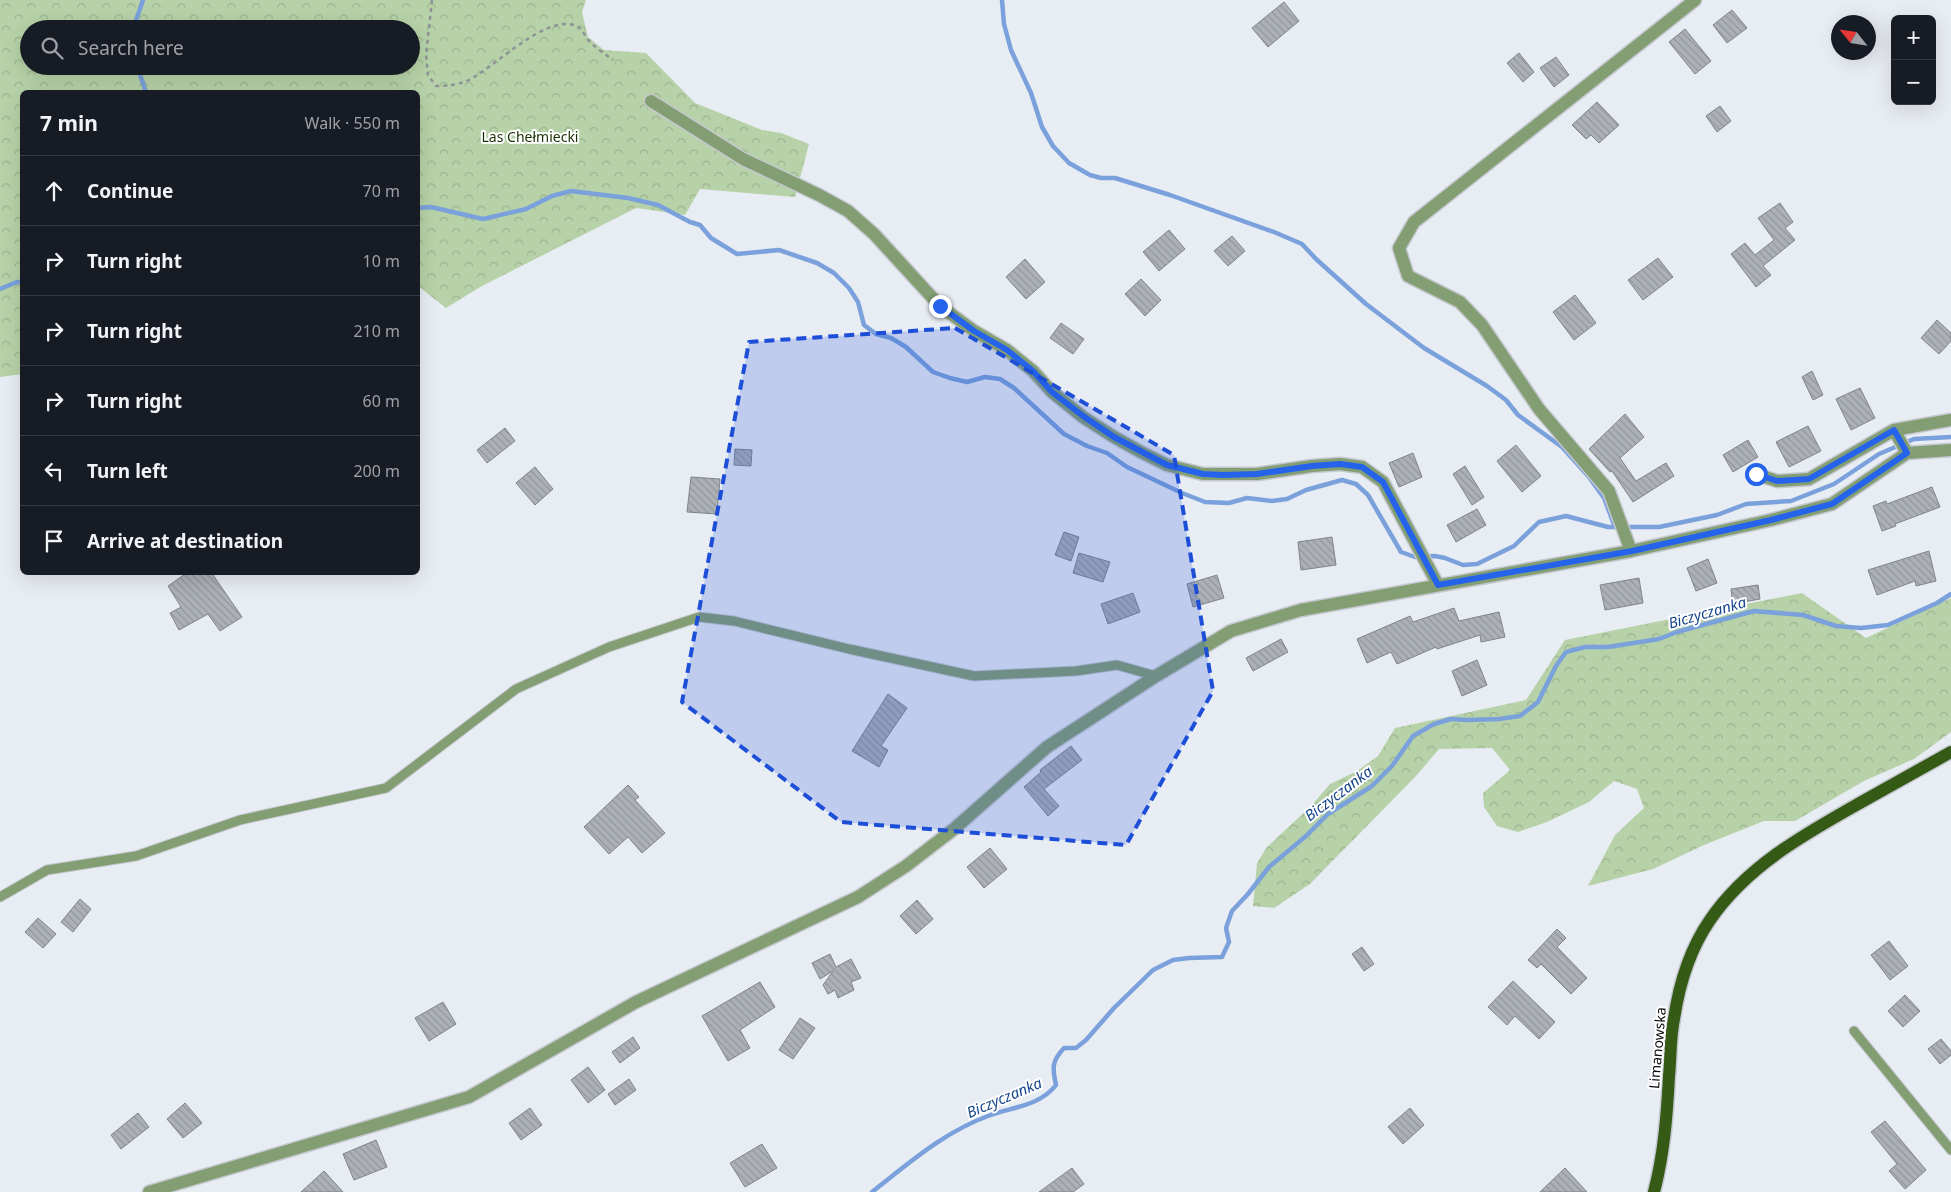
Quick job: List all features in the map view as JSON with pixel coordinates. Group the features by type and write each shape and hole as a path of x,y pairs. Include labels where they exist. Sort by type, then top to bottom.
{"main road":[{"name":"Limanowska","path":"1654,1192 1661,1164 1666,1123 1673,1022 1677,1000 1696,943 1710,920 1737,887 1772,857 1834,818 1951,752"}],"street":[{"path":"1632,551 1609,491 1539,409 1482,325 1460,302 1408,276 1399,248 1414,222 1695,0"},
{"path":"651,102 743,159 848,211 874,234 940,306 974,331 1007,350 1033,371 1052,392 1069,406 1114,437 1167,465 1203,474 1257,474 1340,464 1362,467 1383,482 1438,585"},
{"path":"1756,474 1777,481 1809,479 1894,430 1951,420"},
{"path":"1894,430 1907,453"},
{"path":"149,1192 469,1097 636,1002 858,897 906,866 954,829 1047,747 1156,676 1231,631 1301,610 1632,551 1771,520 1832,504 1907,453 1951,450"}],"lane":[{"path":"0,897 47,870 136,856 240,820 386,788 516,688 609,647 699,618 734,621 849,649 974,676 1076,671 1117,665 1156,676"},
{"path":"1854,1032 1951,1150"}],"path":[{"path":"432,0 426,55 428,76 436,86 449,86 466,81 522,43 549,28 563,24 575,25 581,29 590,41 613,60"}],"highlighted area":[{"path":"955,328 1174,455 1213,691 1126,845 841,822 682,702 749,342"}],"green space":[{"name":"Las Chełmiecki","path":"0,0 586,0 582,12 588,37 604,50 646,53 695,103 762,130 781,133 809,144 795,197 700,189 685,215 636,208 482,286 446,308 420,288 420,90 20,90 20,374 0,377"},
{"path":"1802,593 1866,638 1951,598 1951,732 1914,759 1864,781 1795,821 1764,821 1704,845 1653,869 1588,886 1615,835 1644,808 1637,789 1614,781 1589,802 1547,822 1518,832 1497,826 1484,807 1483,793 1510,770 1492,748 1439,749 1416,776 1310,884 1274,908 1253,906 1257,863 1267,847 1312,805 1330,784 1357,771 1378,756 1395,728 1526,700 1565,640"}],"building":[{"path":"1284,2 1299,21 1268,47 1252,28"},
{"path":"1732,10 1747,28 1727,43 1713,25"},
{"path":"1685,29 1711,61 1695,74 1669,42"},
{"path":"1519,53 1534,72 1523,82 1507,63"},
{"path":"1556,57 1569,75 1554,87 1540,68"},
{"path":"1597,102 1619,125 1599,143 1591,135 1586,139 1572,125"},
{"path":"1720,106 1731,121 1717,132 1706,116"},
{"path":"1780,203 1793,222 1785,228 1795,240 1763,266 1771,275 1756,287 1731,254 1745,243 1755,255 1774,240 1758,218"},
{"path":"1169,230 1185,249 1159,271 1143,252"},
{"path":"1232,236 1245,251 1228,266 1214,251"},
{"path":"1658,258 1673,277 1643,300 1628,280"},
{"path":"1025,259 1045,282 1026,299 1006,277"},
{"path":"1141,279 1161,300 1145,316 1125,294"},
{"path":"1575,295 1596,323 1574,340 1553,312"},
{"path":"1937,320 1951,333 1951,341 1939,354 1921,338"},
{"path":"1061,323 1084,339 1073,354 1050,338"},
{"path":"1812,371 1823,395 1813,400 1802,377"},
{"path":"1860,388 1875,418 1851,430 1836,399"},
{"path":"1625,414 1644,437 1620,458 1636,481 1666,463 1674,476 1633,502 1612,471 1610,472 1589,449"},
{"path":"1808,426 1821,451 1789,467 1776,442"},
{"path":"505,428 515,441 487,463 477,450"},
{"path":"1748,440 1758,457 1733,472 1723,455"},
{"path":"1516,445 1541,476 1522,492 1497,461"},
{"path":"735,449 752,450 751,466 734,465"},
{"path":"1413,453 1422,477 1399,487 1389,463"},
{"path":"1465,466 1484,497 1472,505 1453,474"},
{"path":"535,467 553,489 535,505 516,483"},
{"path":"691,477 720,479 717,514 687,512"},
{"path":"1932,487 1940,507 1882,531 1873,506 1886,501 1887,504"},
{"path":"1477,509 1486,525 1456,542 1447,525"},
{"path":"1064,532 1079,537 1071,561 1055,555"},
{"path":"1332,537 1336,565 1301,570 1298,542"},
{"path":"1929,551 1936,581 1916,586 1915,581 1877,595 1868,570"},
{"path":"1079,553 1110,562 1103,582 1073,573"},
{"path":"1708,559 1717,583 1696,591 1687,568"},
{"path":"184,575 213,575 242,617 220,631 208,614 179,630 170,613 181,607 168,586"},
{"path":"1217,575 1224,598 1193,607 1187,584"},
{"path":"1639,578 1643,603 1605,610 1600,585"},
{"path":"1758,585 1760,599 1733,604 1731,589"},
{"path":"1133,593 1140,612 1108,624 1101,604"},
{"path":"1454,608 1459,621 1499,612 1505,637 1481,642 1480,635 1437,649 1436,647 1397,664 1391,652 1367,663 1357,639 1410,616 1413,622"},
{"path":"1281,639 1288,652 1253,671 1246,658"},
{"path":"1477,660 1487,685 1462,696 1452,671"},
{"path":"888,694 907,708 881,746 888,750 879,767 852,751"},
{"path":"1071,746 1082,760 1044,789 1059,806 1048,816 1024,787 1041,772 1040,770"},
{"path":"628,785 639,797 635,800 665,833 642,853 628,837 609,854 584,827"},
{"path":"990,848 1007,869 984,888 967,867"},
{"path":"80,899 91,909 73,932 61,922"},
{"path":"917,900 933,919 916,934 900,916"},
{"path":"38,918 56,934 43,948 25,932"},
{"path":"1557,929 1566,938 1557,947 1587,978 1571,994 1541,964 1537,968 1528,960"},
{"path":"1889,941 1908,966 1890,980 1871,955"},
{"path":"1362,947 1374,964 1364,971 1352,954"},
{"path":"830,954 836,967 851,959 861,978 851,982 854,990 838,998 835,990 828,994 823,985 833,971 820,979 812,963"},
{"path":"1513,981 1555,1022 1539,1039 1515,1016 1507,1025 1488,1007"},
{"path":"760,982 775,1007 740,1030 750,1048 728,1061 702,1016"},
{"path":"1905,995 1920,1011 1903,1027 1888,1011"},
{"path":"443,1002 456,1024 429,1041 415,1018"},
{"path":"800,1018 815,1028 793,1059 779,1050"},
{"path":"633,1037 640,1048 620,1063 612,1052"},
{"path":"1941,1039 1951,1051 1951,1055 1940,1064 1928,1049"},
{"path":"588,1067 605,1090 588,1103 571,1080"},
{"path":"629,1079 636,1090 615,1105 608,1094"},
{"path":"185,1103 202,1123 183,1138 167,1119"},
{"path":"530,1108 542,1125 521,1140 509,1123"},
{"path":"1410,1108 1424,1125 1403,1144 1388,1127"},
{"path":"138,1113 149,1127 121,1149 111,1135"},
{"path":"1885,1121 1926,1170 1905,1189 1889,1171 1897,1164 1871,1132"},
{"path":"376,1140 387,1167 354,1180 343,1154"},
{"path":"762,1144 777,1168 745,1187 730,1163"},
{"path":"1072,1168 1084,1184 1073,1192 1039,1192"},
{"path":"1565,1168 1587,1192 1540,1192"},
{"path":"324,1171 343,1192 301,1192"}],"waterway":[{"path":"136,20 143,0"},
{"path":"1002,0 1004,24 1011,50 1031,93 1042,127 1053,146 1069,163 1090,175 1101,178 1115,178 1170,195 1274,232 1302,244 1366,304 1424,348 1487,386 1506,400 1518,415 1562,447 1589,477 1604,498 1615,527"},
{"path":"140,75 145,90"},
{"path":"420,208 431,207 483,219 526,209 552,196 571,191 628,198 658,205 690,222 700,225 711,238 737,254 779,250 817,263 834,273 849,288 858,302 864,325 876,334 891,338 906,347 933,372 967,382 985,377 1000,379 1014,388 1064,434 1087,446 1107,453 1127,467 1182,493 1205,502 1229,503 1247,498 1272,501 1287,499 1306,490 1342,480 1356,484 1368,495 1401,552 1415,557 1435,556 1445,558 1463,565 1477,564 1514,546 1539,522 1566,516 1608,527 1659,527 1717,515 1746,504 1791,501 1834,484 1879,454 1914,439 1951,437"},
{"path":"0,289 20,282"},
{"name":"Biczyczanka","path":"872,1192 913,1160 956,1131 988,1116 1034,1102 1049,1092 1056,1085 1054,1065 1064,1048 1076,1048 1086,1040 1114,1008 1153,970 1173,960 1222,957 1229,942 1226,928 1232,911 1269,867 1306,836 1328,814 1372,786 1392,766 1413,736 1434,724 1451,719 1499,719 1520,716 1538,702 1556,666 1566,652 1585,647 1608,647 1659,639 1677,632 1754,611 1803,615 1836,626 1861,628 1888,625 1937,603 1951,594"}],"route":[{"path":"940,306 974,331 1007,350 1033,371 1052,392 1083,416 1114,437 1167,465 1203,474 1223,475 1257,474 1340,464 1362,467 1383,482 1438,585 1632,551 1771,520 1832,504 1907,453 1894,430 1809,479 1777,481 1756,474"}]}
